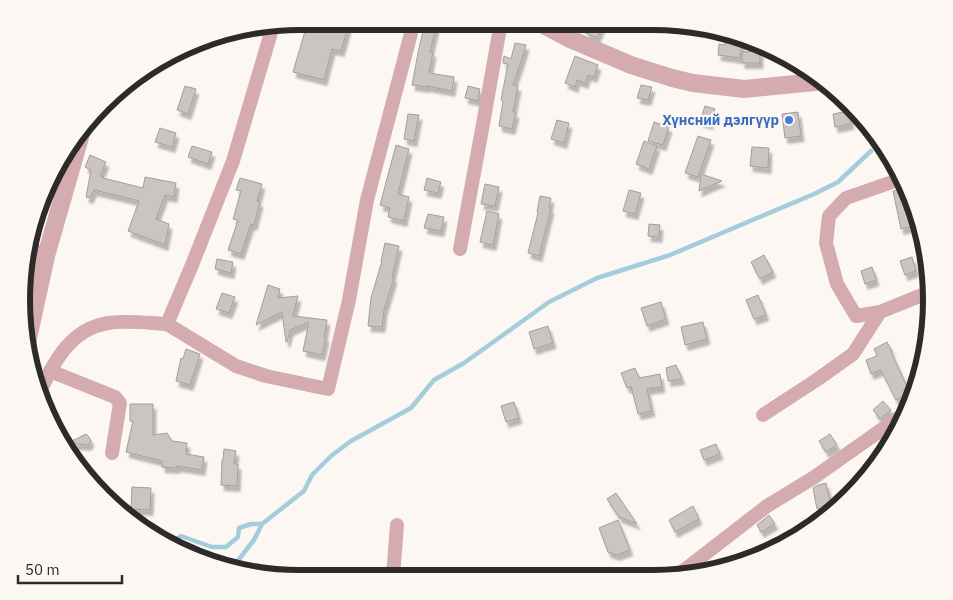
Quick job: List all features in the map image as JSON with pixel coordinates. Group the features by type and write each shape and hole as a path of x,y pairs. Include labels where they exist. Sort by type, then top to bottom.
{"street":[{"path":"43,385 65,346 80,333 107,323 127,322 167,324 236,366 266,376 328,389 349,300 367,200 412,30"},
{"path":"460,249 484,124 499,30"},
{"path":"556,30 570,39 631,65 693,83 744,89 812,82"},
{"path":"167,324 233,161 271,32"},
{"path":"30,300 40,283 77,149"},
{"path":"895,181 846,198 829,216 826,243 837,284 856,316 880,312 923,295"},
{"path":"34,250 46,256"},
{"path":"763,415 853,354 880,312"},
{"path":"50,371 115,397 120,403 112,452"},
{"path":"687,568 767,506 813,478 895,420"},
{"path":"394,570 397,525"}],"building":[{"path":"305,30 347,30 341,51 332,49 324,80 293,72"},
{"path":"423,30 435,30 430,52 433,52 429,73 454,77 452,91 412,85"},
{"path":"586,30 600,30 597,38 585,33"},
{"path":"725,40 742,45 740,58 718,55 719,44 725,45"},
{"path":"515,43 526,45 513,85 518,86 513,112 516,113 512,129 499,126 503,101 501,100 508,64 503,63 504,56 511,59"},
{"path":"742,52 760,53 760,63 742,63"},
{"path":"575,56 598,65 594,77 588,75 585,83 577,80 575,87 565,83"},
{"path":"641,85 652,87 648,100 637,98"},
{"path":"185,86 196,89 188,114 177,110"},
{"path":"468,86 480,89 478,101 465,98"},
{"path":"705,106 715,109 710,124 700,121"},
{"path":"798,112 801,136 785,138 782,114"},
{"path":"846,112 850,115 851,124 835,127 833,114"},
{"path":"408,114 419,115 414,141 404,139"},
{"path":"557,120 569,123 564,143 551,139"},
{"path":"654,122 669,127 663,145 648,141"},
{"path":"160,128 176,133 172,147 155,142"},
{"path":"698,136 711,140 698,177 685,173"},
{"path":"644,141 657,146 649,169 636,164"},
{"path":"396,145 409,149 398,194 409,197 404,221 388,217 390,208 380,205"},
{"path":"192,146 212,152 208,164 188,157"},
{"path":"752,147 769,148 768,168 750,166"},
{"path":"90,155 106,162 100,176 103,178 143,188 145,177 176,183 174,197 165,195 156,219 169,224 165,245 128,231 139,201 94,190 90,198 86,197 91,170 85,167"},
{"path":"701,174 722,181 699,191"},
{"path":"240,178 262,184 257,201 260,202 254,225 251,224 241,254 228,250 238,220 233,219 241,191 236,190"},
{"path":"427,178 441,182 438,193 424,190"},
{"path":"485,184 499,187 495,206 481,204"},
{"path":"629,190 641,193 635,214 623,211"},
{"path":"897,190 908,211 913,226 901,229 893,191"},
{"path":"540,196 551,198 549,208 551,208 539,256 528,253 538,213"},
{"path":"487,211 499,214 493,245 480,242"},
{"path":"428,214 444,217 441,231 424,228"},
{"path":"649,224 660,225 659,237 648,236"},
{"path":"385,243 399,246 392,277 394,278 384,310 382,327 368,326 371,298 382,261"},
{"path":"764,255 773,272 760,279 751,262"},
{"path":"912,257 916,271 905,275 900,261"},
{"path":"217,259 233,262 231,273 215,269"},
{"path":"872,267 876,280 865,284 861,271"},
{"path":"268,285 280,289 278,298 298,296 293,316 327,320 322,355 303,351 309,322 290,330 287,342 282,312 256,325"},
{"path":"222,293 235,297 229,313 216,309"},
{"path":"758,295 766,315 754,319 746,300"},
{"path":"661,302 666,319 647,326 641,308"},
{"path":"703,322 707,339 685,345 681,327"},
{"path":"548,326 553,343 534,349 529,332"},
{"path":"887,342 908,389 905,395 896,400 881,370 871,374 866,360 877,356 874,349"},
{"path":"186,349 200,354 190,385 176,381 181,358 183,359"},
{"path":"676,365 682,379 668,381 666,368"},
{"path":"635,368 639,378 660,374 662,387 647,389 652,411 638,414 631,386 627,388 621,373"},
{"path":"883,401 891,410 880,419 873,410"},
{"path":"514,402 519,418 506,422 501,406"},
{"path":"130,404 153,404 153,435 167,433 172,441 187,443 186,454 204,457 202,470 177,466 177,468 162,467 162,461 126,452 133,421 130,421"},
{"path":"86,434 91,441 88,445 70,442"},
{"path":"830,434 837,445 826,452 819,441"},
{"path":"716,444 720,454 704,460 700,450"},
{"path":"224,449 236,451 234,464 238,464 237,486 221,485"},
{"path":"826,483 830,503 826,507 817,509 813,488"},
{"path":"132,487 151,488 150,510 131,509"},
{"path":"616,493 637,524 619,517 607,499"},
{"path":"693,506 699,519 675,532 669,520"},
{"path":"769,515 775,524 761,532 757,525"},
{"path":"618,520 630,550 617,555 608,552 599,528"}],"waterway":[{"path":"236,562 254,540 262,524 304,491 312,475 331,456 351,441 411,408 434,380 464,363 549,302 597,278 670,255 814,194 838,182 871,151"},
{"path":"176,539 181,536 212,547 226,547 238,537 239,528 251,524 262,524"}],"place":[{"name":"Хүнсний дэлгүүр","path":"789,120"}]}
